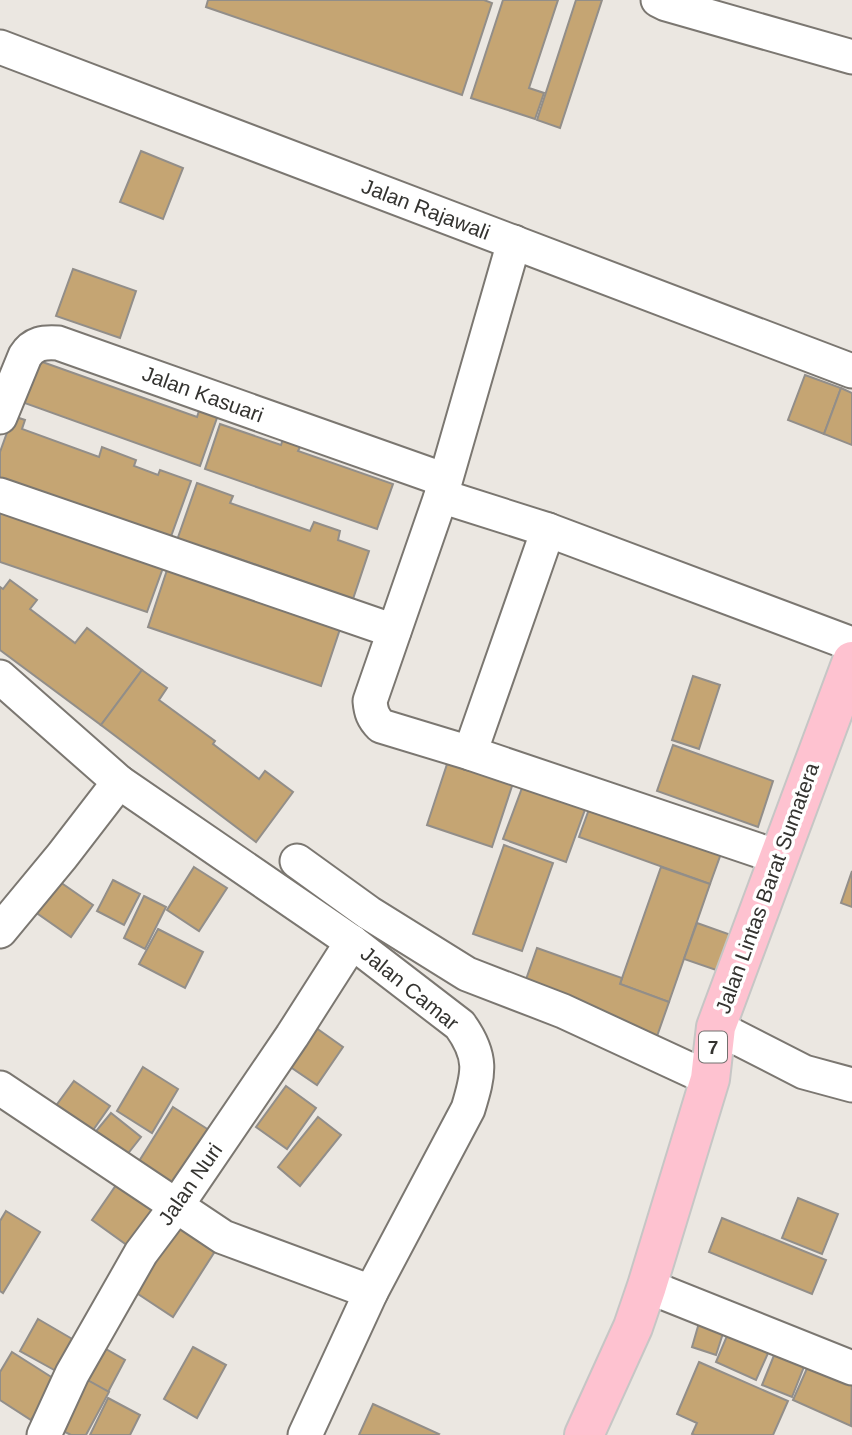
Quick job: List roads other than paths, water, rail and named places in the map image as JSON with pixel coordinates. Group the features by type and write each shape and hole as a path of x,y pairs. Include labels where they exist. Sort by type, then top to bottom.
{"highway":[{"name":"Jalan Lintas Barat Sumatera","path":"584,1435 633,1327 710,1079 716,1027 852,661"}],"street":[{"path":"658,0 852,57"},
{"name":"Jalan Rajawali","path":"0,47 852,371"},
{"path":"514,242 443,488 370,701 374,719 381,726 470,753 778,857"},
{"name":"Jalan Kasuari","path":"0,416 30,348 46,342 58,343 443,488"},
{"path":"443,488 852,644"},
{"path":"0,495 394,631"},
{"path":"470,753 548,530"},
{"name":"Jalan Camar","path":"0,677 119,782 352,942 460,1026 472,1041 477,1059 476,1083 468,1109 371,1292 305,1435"},
{"path":"0,932 119,782"},
{"path":"297,861 369,914 467,974 563,1012 710,1079"},
{"name":"Jalan Nuri","path":"44,1435 72,1374 141,1253 177,1206 292,1037 352,942"},
{"path":"716,1027 804,1072 852,1085"},
{"path":"0,1088 223,1237 371,1292"},
{"path":"647,1286 852,1368"}]}
